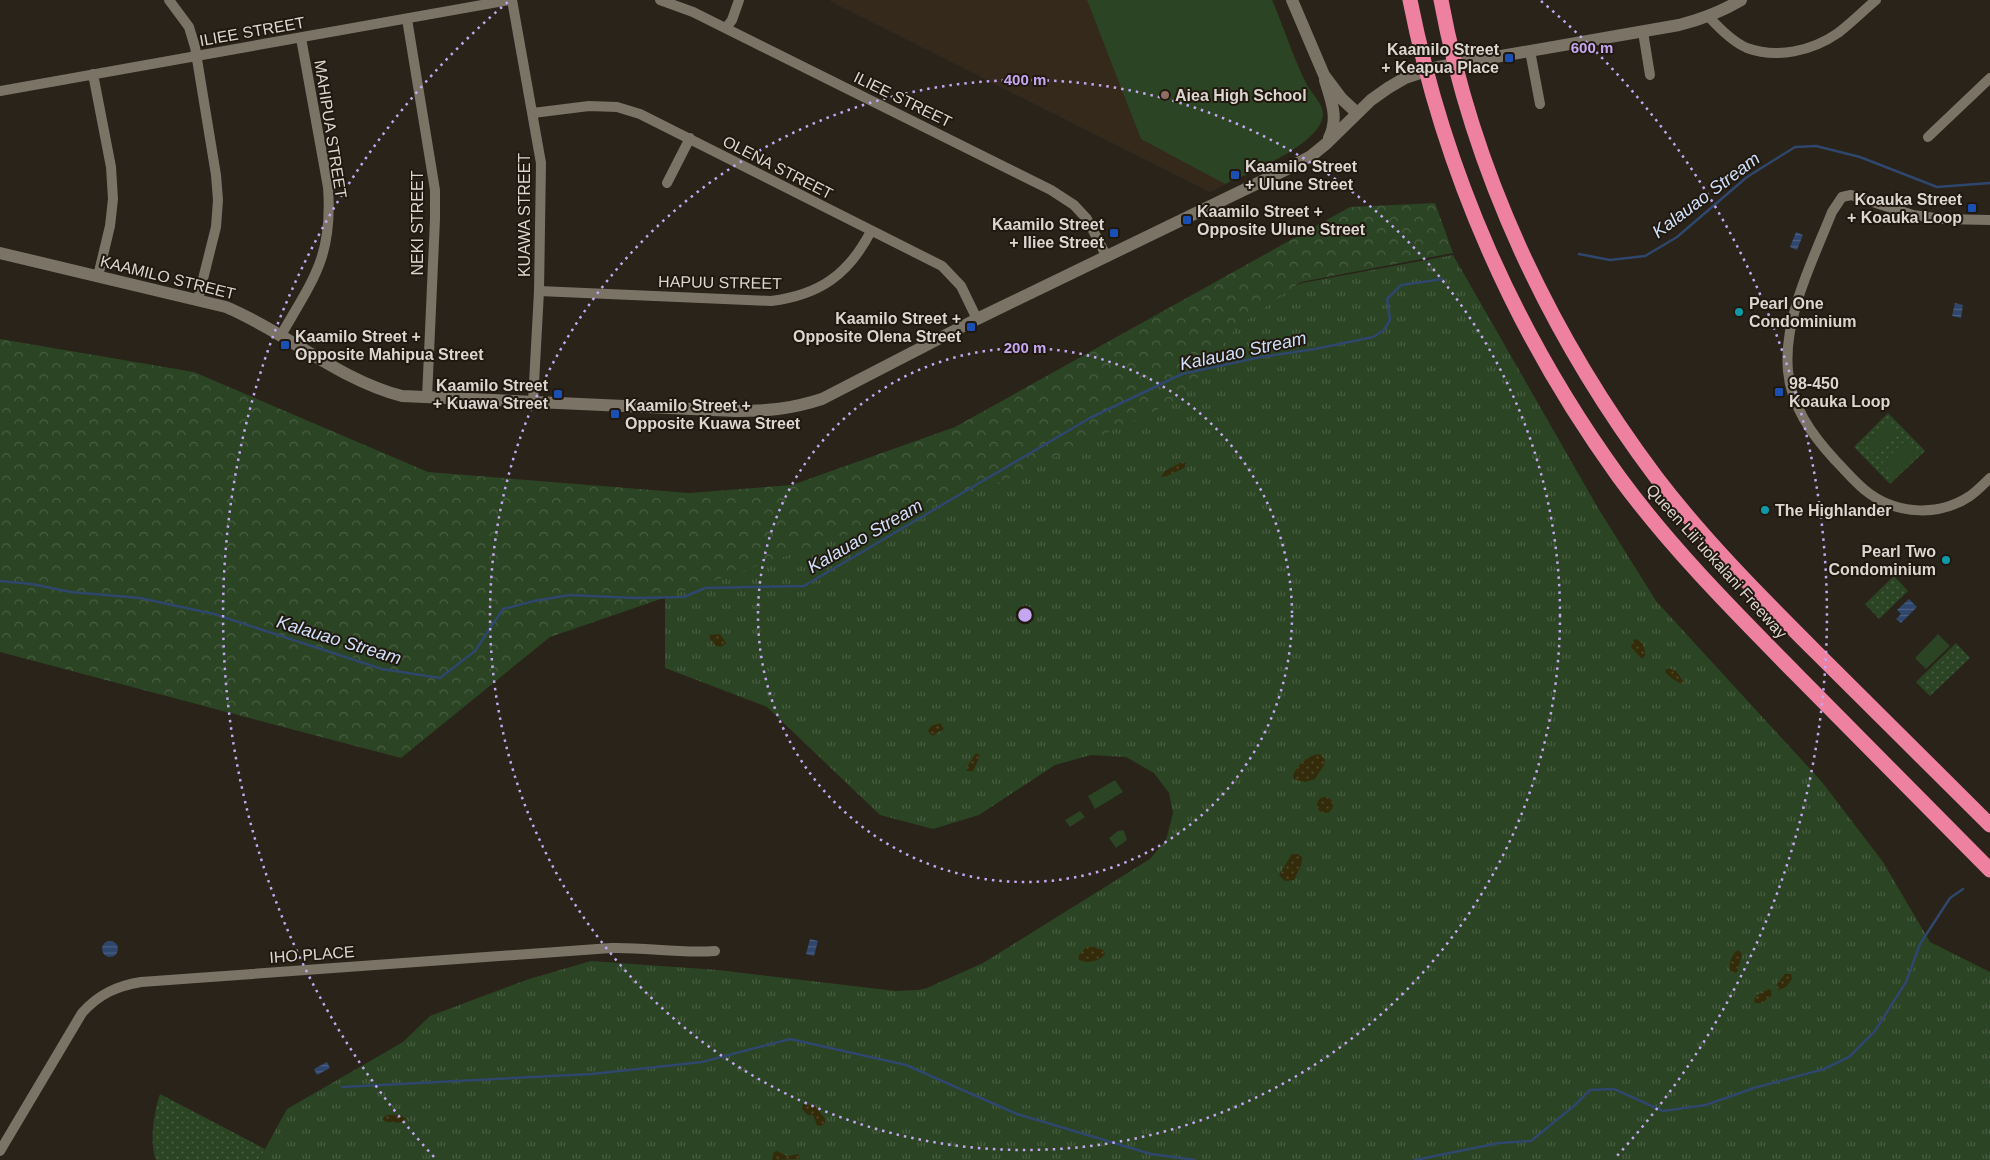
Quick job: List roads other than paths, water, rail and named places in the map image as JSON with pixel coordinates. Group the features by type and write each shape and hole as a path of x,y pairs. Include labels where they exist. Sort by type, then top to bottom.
{"highway":[{"name":"Queen Liliʻuokalani Freeway","path":"1410,0 1427,78 1473,217 1512,300 1558,384 1588,431 1645,510 1706,580 1990,870"},
{"name":"Queen Liliʻuokalani Freeway","path":"1441,0 1466,104 1503,208 1538,285 1563,334 1597,392 1657,478 1718,551 1990,825"}],"street":[{"path":"169,0 189,27 196,56 216,174 218,200 216,227 198,299"},
{"name":"ILIEE STREET","path":"0,91 511,0"},
{"name":"KUAWA STREET","path":"511,0 541,163 539,291 532,402"},
{"name":"ILIEE STREET","path":"660,0 693,12 726,28 1051,190 1074,205 1087,219 1107,257"},
{"path":"726,28 732,20 739,0"},
{"path":"1292,0 1324,76 1334,117 1334,125 1327,143"},
{"name":"KAAMILO STREET","path":"0,253 198,299 235,310 253,318 362,383 402,396 736,411 774,410 800,406 822,399 977,319 1287,169 1311,156 1357,113 1383,92 1405,78 1438,67 1680,25 1709,17 1741,0"},
{"path":"1709,17 1719,28 1746,47 1772,53 1807,49 1838,33 1876,0"},
{"name":"NEKI STREET","path":"407,19 435,190 427,398"},
{"path":"1643,32 1650,75"},
{"name":"MAHIPUA STREET","path":"281,335 315,277 324,255 329,219 328,187 301,38"},
{"path":"1530,51 1540,104"},
{"path":"93,74 111,167 113,199 110,226 98,276"},
{"path":"1324,76 1342,99 1357,113"},
{"path":"1928,137 1990,78"},
{"name":"OLENA STREET","path":"533,113 588,106 617,107 640,114 942,266 962,286 977,319"},
{"path":"667,183 690,138"},
{"path":"1990,220 1942,219 1914,215 1860,197 1850,195 1842,197 1832,212 1795,309 1789,330 1788,372 1795,398 1806,423 1819,442 1863,488 1891,506 1912,511 1949,507 1971,495 1990,478"},
{"name":"HAPUU STREET","path":"539,291 771,301 792,298 813,291 839,275 861,250 871,231"},
{"name":"IHO PLACE","path":"0,1150 82,1013 96,999 120,986 141,982 611,948 651,948 692,953 715,951"}],"water":[{"path":"1796,232 1803,235 1797,250 1790,247"},
{"path":"1955,303 1963,305 1961,318 1952,316"},
{"path":"1909,599 1917,607 1901,623 1896,619 1901,614 1897,610"},
{"path":"810,939 818,941 814,956 806,954"},
{"path":"110,941 116,943 118,949 116,955 110,957 104,955 102,949 104,943"},
{"path":"327,1062 330,1068 317,1075 314,1069"}],"waterway":[{"name":"Kalauao Stream","path":"1579,254 1610,260 1645,256 1677,237 1747,177 1795,147 1816,146 1860,157 1937,187 1990,183"},
{"name":"Kalauao Stream","path":"0,581 32,584 71,592 140,598 214,614 382,669 440,678 475,651 503,609 534,601 570,595 635,598 684,597 705,588 804,586 1090,418 1182,374 1261,357 1315,349 1373,337 1384,330 1390,320 1387,299 1401,285 1443,279"},
{"path":"1415,1160 1499,1143 1531,1141 1575,1105 1590,1090 1614,1089 1663,1111 1706,1105 1754,1088 1824,1069 1849,1057 1875,1031 1906,982 1920,944 1950,898 1963,889"},
{"path":"342,1087 592,1074 702,1062 790,1039 906,1065 1017,1114 1151,1154 1195,1160"}],"place":[{"name":"Kaamilo Street + Keapua Place","path":"1509,58"},
{"name":"Aiea High School","path":"1165,95"},
{"name":"Kaamilo Street + Ulune Street","path":"1235,175"},
{"name":"Koauka Street + Koauka Loop","path":"1972,208"},
{"name":"Kaamilo Street + Opposite Ulune Street","path":"1187,220"},
{"name":"Kaamilo Street + Iliee Street","path":"1114,233"},
{"name":"Pearl One Condominium","path":"1739,312"},
{"name":"Kaamilo Street + Opposite Olena Street","path":"971,327"},
{"name":"Kaamilo Street + Opposite Mahipua Street","path":"285,345"},
{"name":"98-450 Koauka Loop","path":"1779,392"},
{"name":"Kaamilo Street + Kuawa Street","path":"558,394"},
{"name":"Kaamilo Street + Opposite Kuawa Street","path":"615,414"},
{"name":"The Highlander","path":"1765,510"},
{"name":"Pearl Two Condominium","path":"1946,560"}]}
